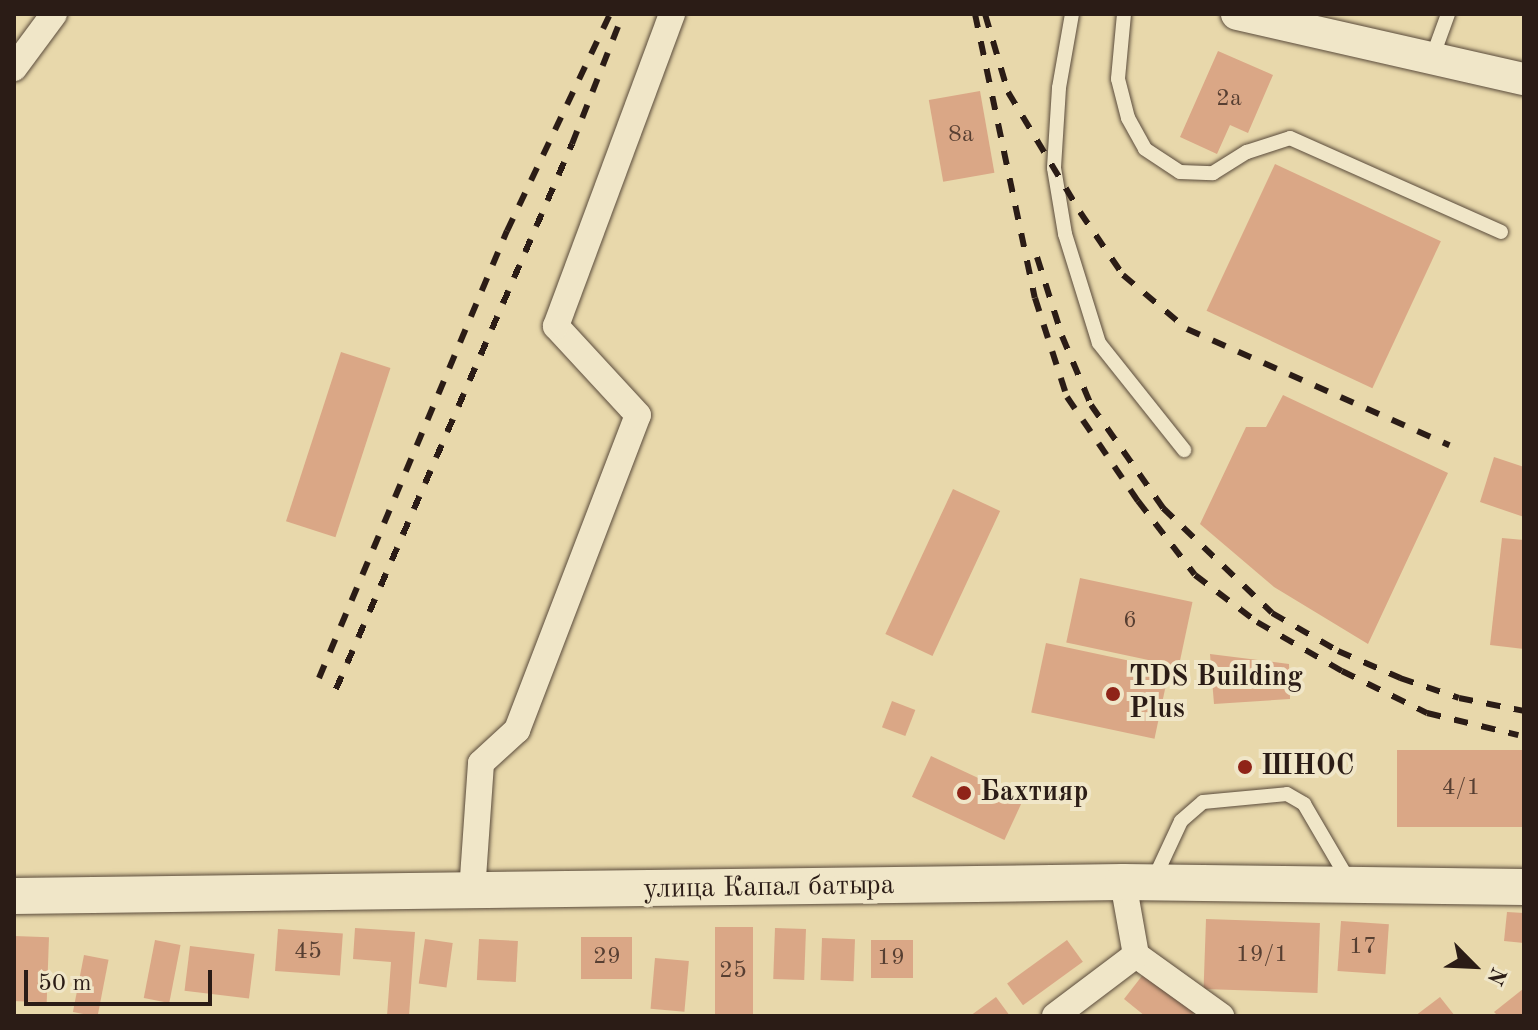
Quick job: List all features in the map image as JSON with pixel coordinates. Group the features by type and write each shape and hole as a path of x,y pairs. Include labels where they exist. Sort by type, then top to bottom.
{"main road":[{"name":"улица Капал батыра","path":"14,896 1137,882 1524,887"}],"street":[{"path":"14,68 54,14"},
{"path":"472,892 481,763 517,730 638,415 556,326 672,14"},
{"path":"1237,14 1524,79"},
{"path":"1136,955 1137,882"},
{"path":"1055,1016 1136,955"},
{"path":"1136,955 1221,1016"}],"lane":[{"path":"1072,14 1059,88 1054,168 1065,234 1099,343 1184,450"},
{"path":"1124,14 1118,79 1128,118 1145,149 1180,172 1213,173 1273,140 1290,138 1501,232"},
{"path":"1432,58 1448,14"},
{"path":"1137,882 1181,821 1203,802 1287,794 1304,804 1351,885"}],"building":[{"path":"1218,51 1273,75 1248,133 1230,125 1217,154 1180,137"},
{"path":"980,91 994,173 943,182 929,100"},
{"path":"1275,164 1441,241 1372,388 1207,311"},
{"path":"341,352 390,368 335,537 286,521"},
{"path":"1283,395 1448,473 1368,644 1274,587 1200,524 1246,427 1266,427"},
{"path":"1494,457 1524,467 1524,517 1480,502"},
{"path":"953,489 1000,511 933,656 885,634"},
{"path":"1502,538 1524,540 1524,649 1490,645"},
{"path":"1080,578 1192,602 1179,666 1066,643"},
{"path":"1046,643 1169,669 1154,739 1031,712"},
{"path":"1210,654 1289,664 1290,699 1214,704"},
{"path":"892,701 915,710 905,736 882,727"},
{"path":"1397,750 1524,750 1524,827 1397,827"},
{"path":"931,756 1023,799 1004,840 912,797"},
{"path":"1507,912 1524,913 1524,943 1504,941"},
{"path":"1206,919 1320,923 1317,993 1204,989"},
{"path":"1341,921 1389,924 1385,974 1338,971"},
{"path":"715,927 753,927 753,1016 715,1016"},
{"path":"355,928 415,932 409,1016 387,1016 391,962 353,959"},
{"path":"775,928 806,929 804,980 773,979"},
{"path":"278,929 343,934 340,975 275,971"},
{"path":"14,936 49,937 47,1002 14,1001"},
{"path":"581,937 632,937 632,979 581,979"},
{"path":"822,938 855,939 854,981 821,980"},
{"path":"425,939 453,943 446,987 419,984"},
{"path":"479,939 518,941 516,982 477,980"},
{"path":"155,940 181,945 169,1003 144,998"},
{"path":"871,940 913,940 913,978 871,978"},
{"path":"1067,940 1083,962 1023,1005 1007,983"},
{"path":"190,946 255,954 249,999 185,991"},
{"path":"84,955 109,960 98,1016 73,1012"},
{"path":"655,958 689,961 684,1012 651,1009"},
{"path":"1145,972 1195,1011 1191,1016 1145,1016 1124,999"},
{"path":"1523,989 1524,1016 1498,1016 1494,1012"},
{"path":"996,997 1010,1016 970,1016"},
{"path":"1440,997 1455,1016 1415,1016"}],"railway":[{"path":"319,678 507,231 610,14"},
{"path":"336,689 572,144 623,14"},
{"path":"975,14 1035,298 1067,397 1138,501 1195,575 1257,622 1342,671 1427,713 1518,735"},
{"path":"985,14 1008,92 1080,212 1123,275 1187,329 1449,445"},
{"path":"1037,257 1062,336 1091,405 1163,508 1272,613 1338,651 1400,678 1459,698 1524,711"}],"place":[{"name":"TDS Building Plus","path":"1113,694"},
{"name":"ШНОС","path":"1245,767"},
{"name":"Бахтияр","path":"964,793"}]}
